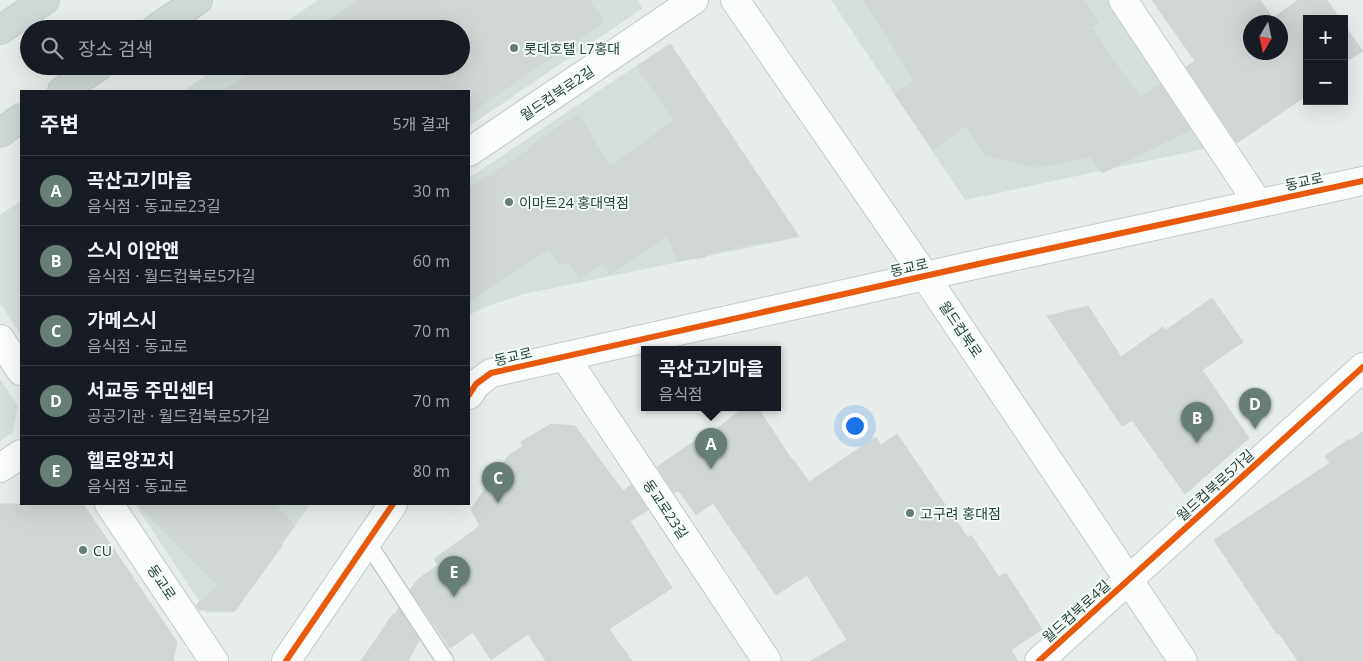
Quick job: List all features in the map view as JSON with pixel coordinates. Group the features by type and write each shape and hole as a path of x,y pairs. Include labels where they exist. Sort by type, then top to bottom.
{"main road":[{"path":"0,30 45,0"},
{"path":"168,20 198,0"},
{"path":"63,90 86,75"},
{"path":"0,132 20,119"}],"street":[{"name":"월드컵북로2길","path":"470,151 694,0"},
{"name":"월드컵북로","path":"735,0 925,276 1183,661"},
{"path":"1123,0 1258,203"},
{"name":"동교로","path":"470,393 476,384 491,373 1363,181"},
{"path":"0,339 20,369"},
{"name":"동교로23길","path":"565,357 767,661"},
{"name":"월드컵북로5가길","path":"1129,580 1363,367"},
{"path":"0,468 20,455"},
{"name":"동교로","path":"111,505 214,661"},
{"path":"292,658 392,505"},
{"name":"월드컵북로4길","path":"1039,661 1129,580"}],"lane":[{"path":"367,542 445,661"}],"shaded area":[{"name":"롯데호텔 L7홍대","path":"318,0 638,0 643,8 470,125 470,90 184,90 207,75 470,75 470,20 289,20"},
{"path":"831,0 1109,0 1208,148 965,200"},
{"path":"670,43 800,237 524,294 485,307 470,314 470,177"},
{"path":"20,202 20,333 0,303 0,215"},
{"path":"0,379 18,406 13,432 0,441"},
{"path":"136,505 309,505 235,612 207,613"}],"building":[{"name":"롯데호텔 L7홍대","path":"359,0 589,0 604,22 470,113 470,90 225,90 248,75 470,75 470,20 329,20"},
{"path":"863,0 1083,0 1099,22 1091,27 1140,98 1160,84 1190,130 1102,173 1090,156 1035,167 985,155 966,125 933,150 895,94 915,81"},
{"path":"1152,0 1260,0 1271,15 1243,15 1243,60 1288,60 1288,15 1277,15 1298,0 1327,0 1337,15 1303,15 1303,98 1237,143 1186,67 1195,61"},
{"path":"1348,30 1363,51 1348,60"},
{"path":"671,45 798,236 706,254 706,257 678,261 667,235 610,274 602,263 580,279 568,263 560,264 549,249 470,301 470,188 578,114 610,166 674,121 637,67"},
{"path":"1212,298 1243,342 1202,370 1249,438 1185,494 1132,420 1122,426 1047,316 1088,306 1121,357 1163,327 1166,330"},
{"path":"739,411 760,411 809,482 876,437 881,445 897,434 968,538 971,535 999,577 1006,573 1042,629 1011,650 1018,661 811,661 847,640 807,575 776,595 713,503 696,515 679,491 674,493 657,467 712,429 714,431"},
{"path":"551,424 575,426 623,491 631,485 648,510 630,521 672,588 609,629 632,661 546,661 528,634 491,660 473,632 450,648 410,590 418,579 438,565 434,559 480,526 471,509 508,456 523,446 521,442"},
{"path":"1363,431 1363,661 1298,661 1279,633 1277,634 1214,540 1330,463 1325,456"},
{"path":"0,504 84,505 177,642 173,661 0,661"},
{"path":"138,505 276,505 295,526 281,544 282,546 235,610 199,610 196,605 218,585"},
{"path":"399,608 419,640 408,661 361,661 393,614"}],"cycle path":[{"path":"470,393 476,384 491,373 992,261 1363,181"},
{"path":"1039,661 1363,367"},
{"path":"286,661 392,505"}],"place":[{"name":"롯데호텔 L7홍대","path":"514,48"},
{"name":"이마트24 홍대역점","path":"509,202"},
{"name":"서교동 주민센터","path":"1255,429"},
{"name":"스시 이안앤","path":"1197,443"},
{"name":"곡산고기마을","path":"711,469"},
{"name":"가메스시","path":"498,503"},
{"name":"고구려 홍대점","path":"910,513"},
{"name":"CU","path":"83,550"},
{"name":"헬로양꼬치","path":"454,597"}]}
